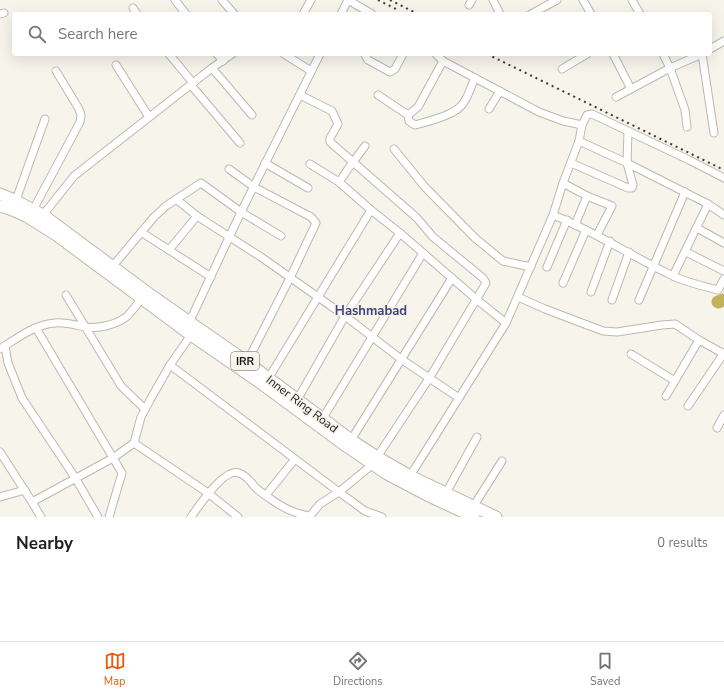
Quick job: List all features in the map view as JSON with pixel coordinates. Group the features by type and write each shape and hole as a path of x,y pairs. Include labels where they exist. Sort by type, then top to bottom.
{"highway":[{"name":"Inner Ring Road","path":"0,194 16,200 43,215 112,267 188,329 346,446 375,461 446,493 469,512"},
{"name":"Inner Ring Road","path":"0,206 15,211 35,221 142,298 188,329 247,362 351,440 394,478 428,495 469,512 496,517"}],"street":[{"path":"175,0 184,12"},
{"path":"222,0 232,12"},
{"path":"304,12 311,0"},
{"path":"342,12 348,0 369,12"},
{"path":"493,0 499,12"},
{"path":"535,12 557,0"},
{"path":"583,0 590,12"},
{"path":"632,0 639,12"},
{"path":"712,48 724,41"},
{"path":"171,56 240,142"},
{"path":"219,56 223,61"},
{"path":"43,215 74,176 229,56"},
{"path":"287,56 311,71"},
{"path":"32,502 113,458 134,443 141,417 170,366 241,212 319,56"},
{"path":"366,56 368,60 390,72 395,69 402,56"},
{"path":"438,56 475,78 539,112 563,121 582,125"},
{"path":"562,69 584,56"},
{"path":"614,56 632,89"},
{"path":"663,56 670,68 685,110 687,127"},
{"path":"616,97 670,68 697,56"},
{"path":"702,56 714,133"},
{"path":"408,115 418,107 443,60"},
{"path":"116,65 149,117"},
{"path":"212,68 252,115"},
{"path":"33,210 80,122 80,109 56,71"},
{"path":"378,95 408,115 409,121 415,125 437,119 461,106 465,102 475,78"},
{"path":"489,109 500,91"},
{"path":"192,517 208,493 229,475 236,472 247,478 272,500 296,513 310,517 320,504 339,492 375,461 430,377 486,283 483,278 433,237 417,218 330,142 330,138 338,124 332,111 300,95"},
{"path":"410,476 506,323 553,215 579,141 582,125 586,116 590,113 724,178"},
{"path":"16,200 45,119"},
{"path":"571,162 630,188 633,187 627,163 628,131"},
{"path":"579,141 685,192 708,204 724,215"},
{"path":"339,182 365,146"},
{"path":"394,149 424,186 475,238 503,262 531,267"},
{"path":"266,163 308,188"},
{"path":"310,164 339,182 370,210 400,233 506,323"},
{"path":"229,169 254,187 311,217 315,221 315,225 290,278 247,362"},
{"path":"112,267 154,216 176,199 202,183 241,212 281,236"},
{"path":"563,183 587,196 612,206 597,235"},
{"path":"639,300 685,192"},
{"path":"575,225 587,196"},
{"path":"176,199 197,216 261,257 459,398"},
{"path":"673,276 708,204"},
{"path":"268,379 370,210"},
{"path":"553,215 567,220 610,241 673,276 718,290 724,279"},
{"path":"169,250 197,216"},
{"path":"547,267 567,220"},
{"path":"697,228 724,243"},
{"path":"563,283 586,230"},
{"path":"142,232 211,277"},
{"path":"297,400 345,316 400,233"},
{"path":"591,292 610,241"},
{"path":"612,300 629,252"},
{"path":"686,252 724,271"},
{"path":"323,418 423,253"},
{"path":"351,440 452,278"},
{"path":"66,295 122,386 145,409"},
{"path":"518,297 603,331 617,332 670,324 680,327 699,340 724,353 688,406"},
{"path":"98,517 76,479 22,398 2,348 36,328 54,323 67,323 86,327 112,324 126,316 142,298"},
{"path":"36,328 122,473 108,517"},
{"path":"666,396 699,340"},
{"path":"631,354 675,381"},
{"path":"170,366 365,511 382,517"},
{"path":"717,428 724,415"},
{"path":"446,493 477,437"},
{"path":"134,443 208,493 238,517"},
{"path":"1,455 42,517"},
{"path":"266,496 295,459"},
{"path":"469,512 502,461"},
{"path":"0,497 24,490"}],"waterway":[{"path":"718,302 724,300"}],"railway":[{"path":"378,0 396,9"},
{"path":"390,0 414,12"},
{"path":"491,56 724,170"}],"district":[{"name":"Hashmabad","path":"371,311"}]}
